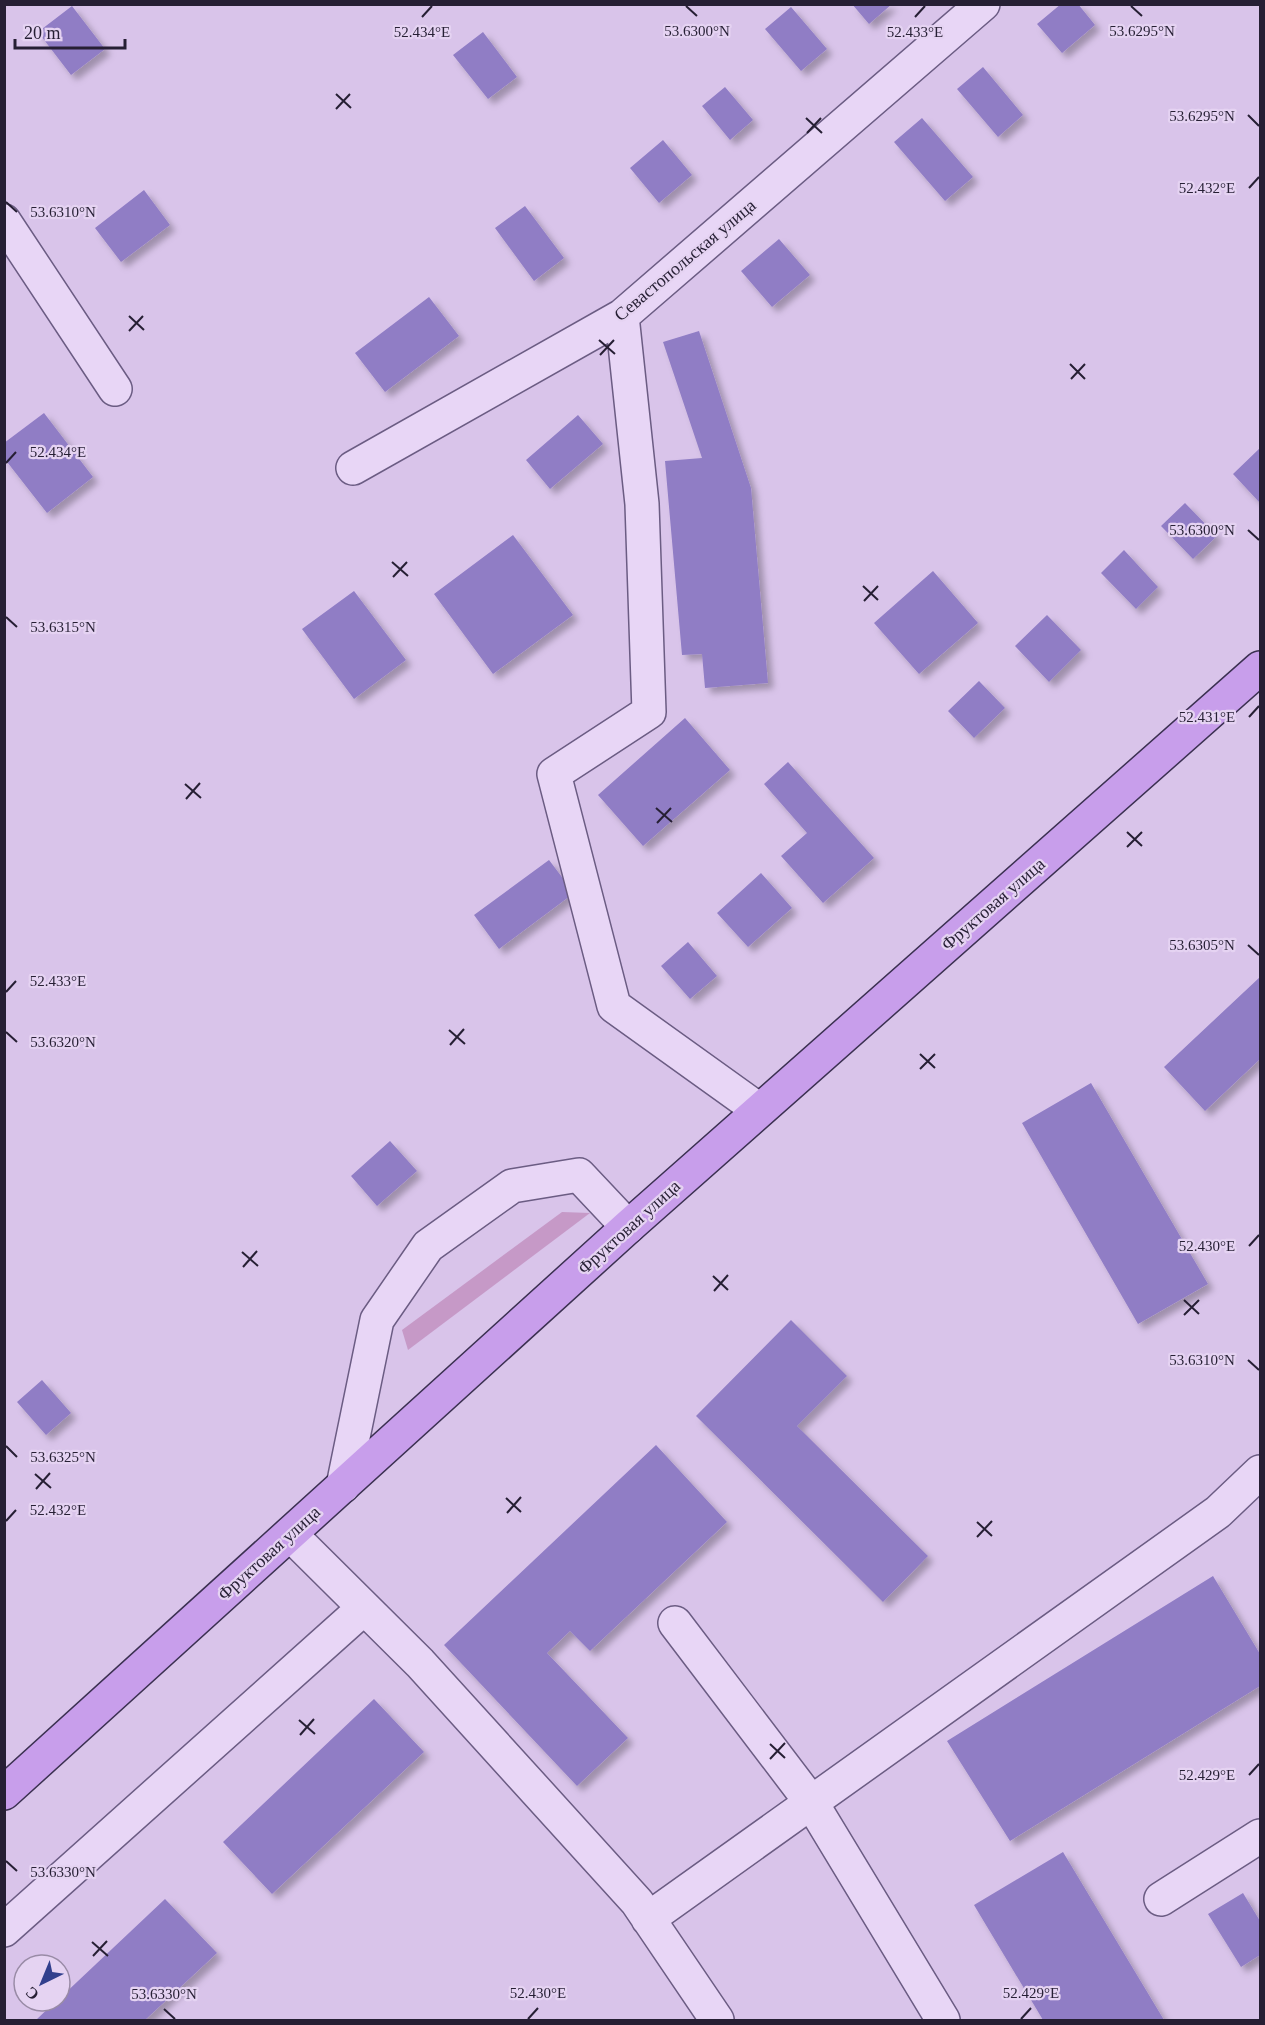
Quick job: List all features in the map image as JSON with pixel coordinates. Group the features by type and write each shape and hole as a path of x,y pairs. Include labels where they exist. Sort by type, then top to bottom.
{"main road":[{"name":"Фруктовая улица","path":"4,1793 628,1227 1260,668"}],"street":[{"name":"Севастопольская улица","path":"353,468 622,316 983,4"},
{"path":"4,221 115,389"},
{"path":"622,316 642,504 649,712 554,774 615,1006 759,1110"},
{"path":"343,1486 377,1320 428,1246 512,1186 579,1175 628,1227"},
{"path":"648,1919 1218,1512 1260,1472"},
{"path":"290,1534 420,1663 637,1902 717,2020"},
{"path":"4,1930 364,1608"},
{"path":"675,1623 812,1803 943,2020"},
{"path":"1161,1899 1260,1836"}],"shaded area":[{"path":"562,1212 590,1213 408,1350 402,1330"}],"building":[{"path":"852,4 892,4 869,24"},
{"path":"1061,4 1078,4 1095,25 1062,53 1037,24"},
{"path":"72,6 105,49 71,75 38,32"},
{"path":"791,7 827,49 801,71 765,29"},
{"path":"483,32 517,77 488,99 453,55"},
{"path":"983,67 1023,115 998,137 957,89"},
{"path":"725,87 753,120 730,140 702,106"},
{"path":"922,118 973,177 945,201 894,142"},
{"path":"663,140 692,175 659,203 630,168"},
{"path":"144,190 170,225 121,262 95,228"},
{"path":"525,206 564,258 534,281 495,228"},
{"path":"779,239 810,275 772,307 741,271"},
{"path":"429,297 459,336 385,392 355,353"},
{"path":"699,331 751,488 768,683 705,688 702,654 682,655 665,461 702,458 663,342"},
{"path":"44,413 93,477 47,513 4,458 4,443"},
{"path":"578,415 603,444 550,489 526,460"},
{"path":"1260,448 1260,503 1233,474"},
{"path":"1185,503 1217,536 1193,559 1161,526"},
{"path":"513,535 573,615 493,674 434,594"},
{"path":"1124,550 1158,587 1136,609 1101,573"},
{"path":"933,571 978,623 919,674 874,623"},
{"path":"354,591 406,660 354,699 302,629"},
{"path":"1047,615 1081,650 1049,682 1015,646"},
{"path":"979,681 1005,708 974,738 948,711"},
{"path":"685,718 730,770 643,846 598,795"},
{"path":"788,762 874,858 823,903 781,856 807,833 764,784"},
{"path":"549,860 574,893 499,949 474,915"},
{"path":"761,873 792,908 748,947 717,913"},
{"path":"688,942 717,976 690,999 661,966"},
{"path":"1260,977 1260,1059 1205,1111 1164,1067"},
{"path":"1091,1083 1208,1284 1138,1324 1022,1123"},
{"path":"390,1141 417,1171 377,1206 351,1176"},
{"path":"791,1320 847,1376 797,1426 928,1556 883,1602 696,1416"},
{"path":"42,1380 71,1413 46,1435 17,1402"},
{"path":"656,1445 727,1522 590,1651 570,1631 547,1653 628,1738 577,1786 444,1645"},
{"path":"1213,1576 1260,1654 1260,1686 1010,1841 947,1741"},
{"path":"374,1699 424,1752 272,1894 223,1842"},
{"path":"1063,1852 1164,2020 1043,2020 974,1905"},
{"path":"1243,1893 1260,1921 1260,1955 1241,1967 1208,1914"},
{"path":"165,1899 217,1953 145,2020 36,2020 43,2013 72,2013 72,1987"}]}
